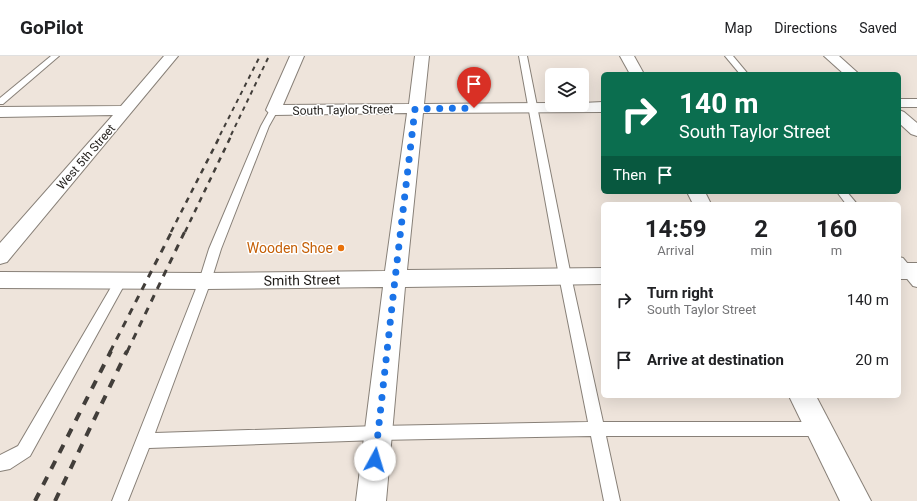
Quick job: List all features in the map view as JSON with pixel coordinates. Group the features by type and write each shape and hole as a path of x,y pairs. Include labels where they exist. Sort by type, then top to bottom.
{"street":[{"name":"West 5th Street","path":"0,257 171,56"},
{"path":"274,110 297,56"},
{"path":"371,501 395,279 422,56"},
{"path":"628,56 636,72"},
{"path":"831,56 850,72"},
{"path":"901,103 917,103"},
{"name":"South Taylor Street","path":"274,110 601,107"},
{"path":"0,112 125,110"},
{"path":"901,117 917,131"},
{"name":"Smith Street","path":"0,280 205,281 601,276"},
{"path":"803,398 856,501"}],"lane":[{"path":"0,102 55,56"},
{"path":"523,56 565,276 612,501"},
{"path":"729,56 742,72"},
{"path":"120,501 205,281 218,242 265,126 274,110"},
{"path":"844,194 850,202"},
{"path":"0,463 24,452 121,280"},
{"path":"144,441 378,433 598,429 819,429"}],"railway":[{"path":"220,135 260,56"},
{"path":"231,135 269,56"},
{"path":"171,232 221,134"},
{"path":"185,232 232,134"},
{"path":"110,352 172,231"},
{"path":"127,352 185,231"},
{"path":"35,501 111,351"},
{"path":"55,501 127,351"}],"place":[{"name":"Wooden Shoe","path":"341,248"}],"route":[{"path":"375,460 415,109 474,108"}]}
